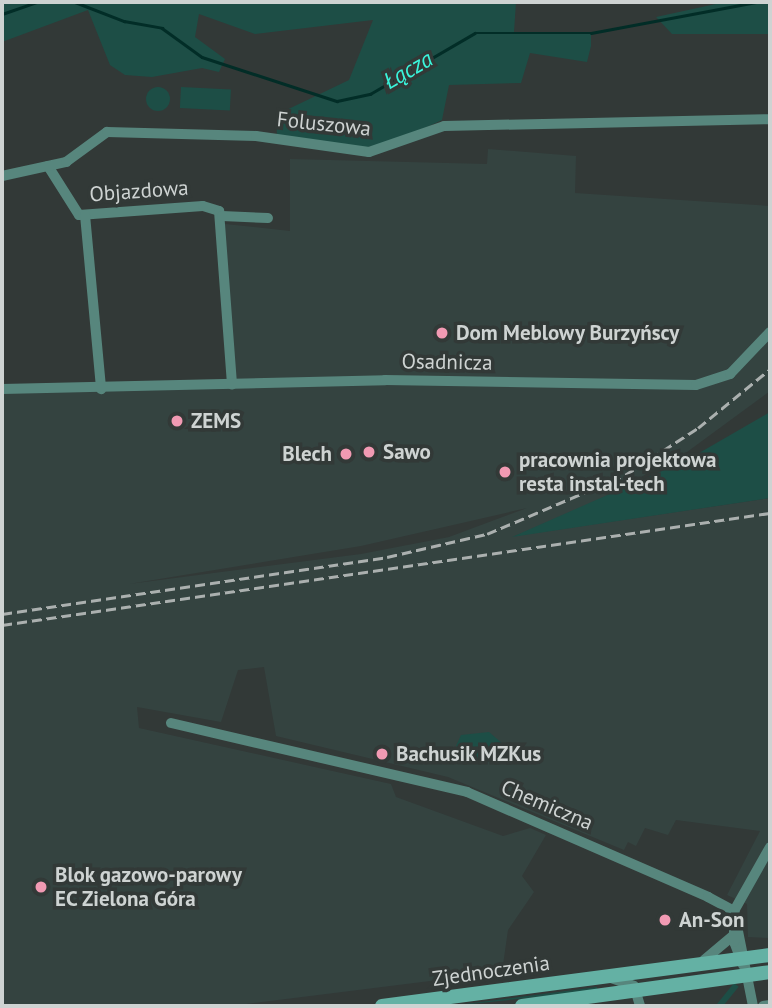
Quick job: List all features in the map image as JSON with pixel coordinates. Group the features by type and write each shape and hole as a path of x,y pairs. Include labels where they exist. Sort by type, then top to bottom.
{"main road":[{"name":"Zjednoczenia","path":"382,1006 770,955"},
{"name":"Zjednoczenia","path":"523,1006 770,972"},
{"path":"414,1006 432,1000"}],"street":[{"name":"Foluszowa","path":"48,166 73,158 107,132 248,135 369,152 444,126 770,119"},
{"path":"2,176 48,166"},
{"name":"Objazdowa","path":"48,166 66,204 85,215 203,206 222,216 268,218"},
{"path":"85,215 101,389"},
{"path":"222,216 232,385"},
{"name":"Osadnicza","path":"2,389 101,389 404,380 696,385 730,374 770,332"},
{"name":"Chemiczna","path":"171,723 467,793 734,911"},
{"path":"753,1006 750,975 733,936 734,911 770,847"},
{"path":"734,911 743,958"},
{"path":"692,965 722,951 733,936"},
{"path":"640,1006 636,990 651,970"},
{"name":"Zjednoczenia","path":"605,977 636,990"},
{"path":"763,1006 770,1005"}],"shaded area":[{"path":"488,149 576,156 575,193 770,206 770,391 687,452 584,508 515,536 770,498 770,938 748,937 747,904 727,895 760,831 676,820 668,835 645,828 636,846 628,842 624,850 448,777 276,736 264,667 238,670 221,722 137,707 139,728 391,784 396,797 503,836 530,828 546,835 522,876 534,892 508,930 502,972 231,1006 2,1006 2,388 231,383 216,223 290,231 290,159 487,164","holes":["527,508 449,537 361,554 129,584 361,546"]}],"green space":[{"path":"2,2 516,2 514,32 591,33 591,46 587,62 530,53 521,83 449,85 442,120 393,143 355,149 277,136 276,115 349,80 373,20 255,34 199,14 195,37 225,59 219,72 202,68 152,77 125,75 110,65 88,10 2,42"},
{"path":"725,2 770,2 770,34 672,34 656,17"},
{"path":"158,87 167,90 170,99 167,108 158,111 149,108 146,99 149,90"},
{"path":"181,87 231,90 230,111 180,108"},
{"path":"770,412 770,498 512,537 687,460"},
{"path":"489,732 503,744 495,761 477,762 456,746 461,735"},
{"path":"734,983 739,987 723,1006 715,1006"},
{"path":"597,987 597,991 450,1006"}],"waterway":[{"name":"Łącza","path":"2,14 36,2"},
{"name":"Łącza","path":"75,2 124,21 162,28 202,57 337,101 370,94 475,33 591,33 757,2"}],"railway":[{"path":"2,614 387,557 487,534 625,475 698,428 770,369"},
{"path":"2,625 770,513"}],"place":[{"name":"Dom Meblowy Burzyńscy","path":"442,333"},
{"name":"ZEMS","path":"177,421"},
{"name":"Sawo","path":"369,452"},
{"name":"Blech","path":"346,454"},
{"name":"pracownia projektowa resta instal-tech","path":"505,472"},
{"name":"Bachusik MZKus","path":"382,754"},
{"name":"Blok gazowo-parowy EC Zielona Góra","path":"41,887"},
{"name":"An-Son","path":"665,920"}]}
